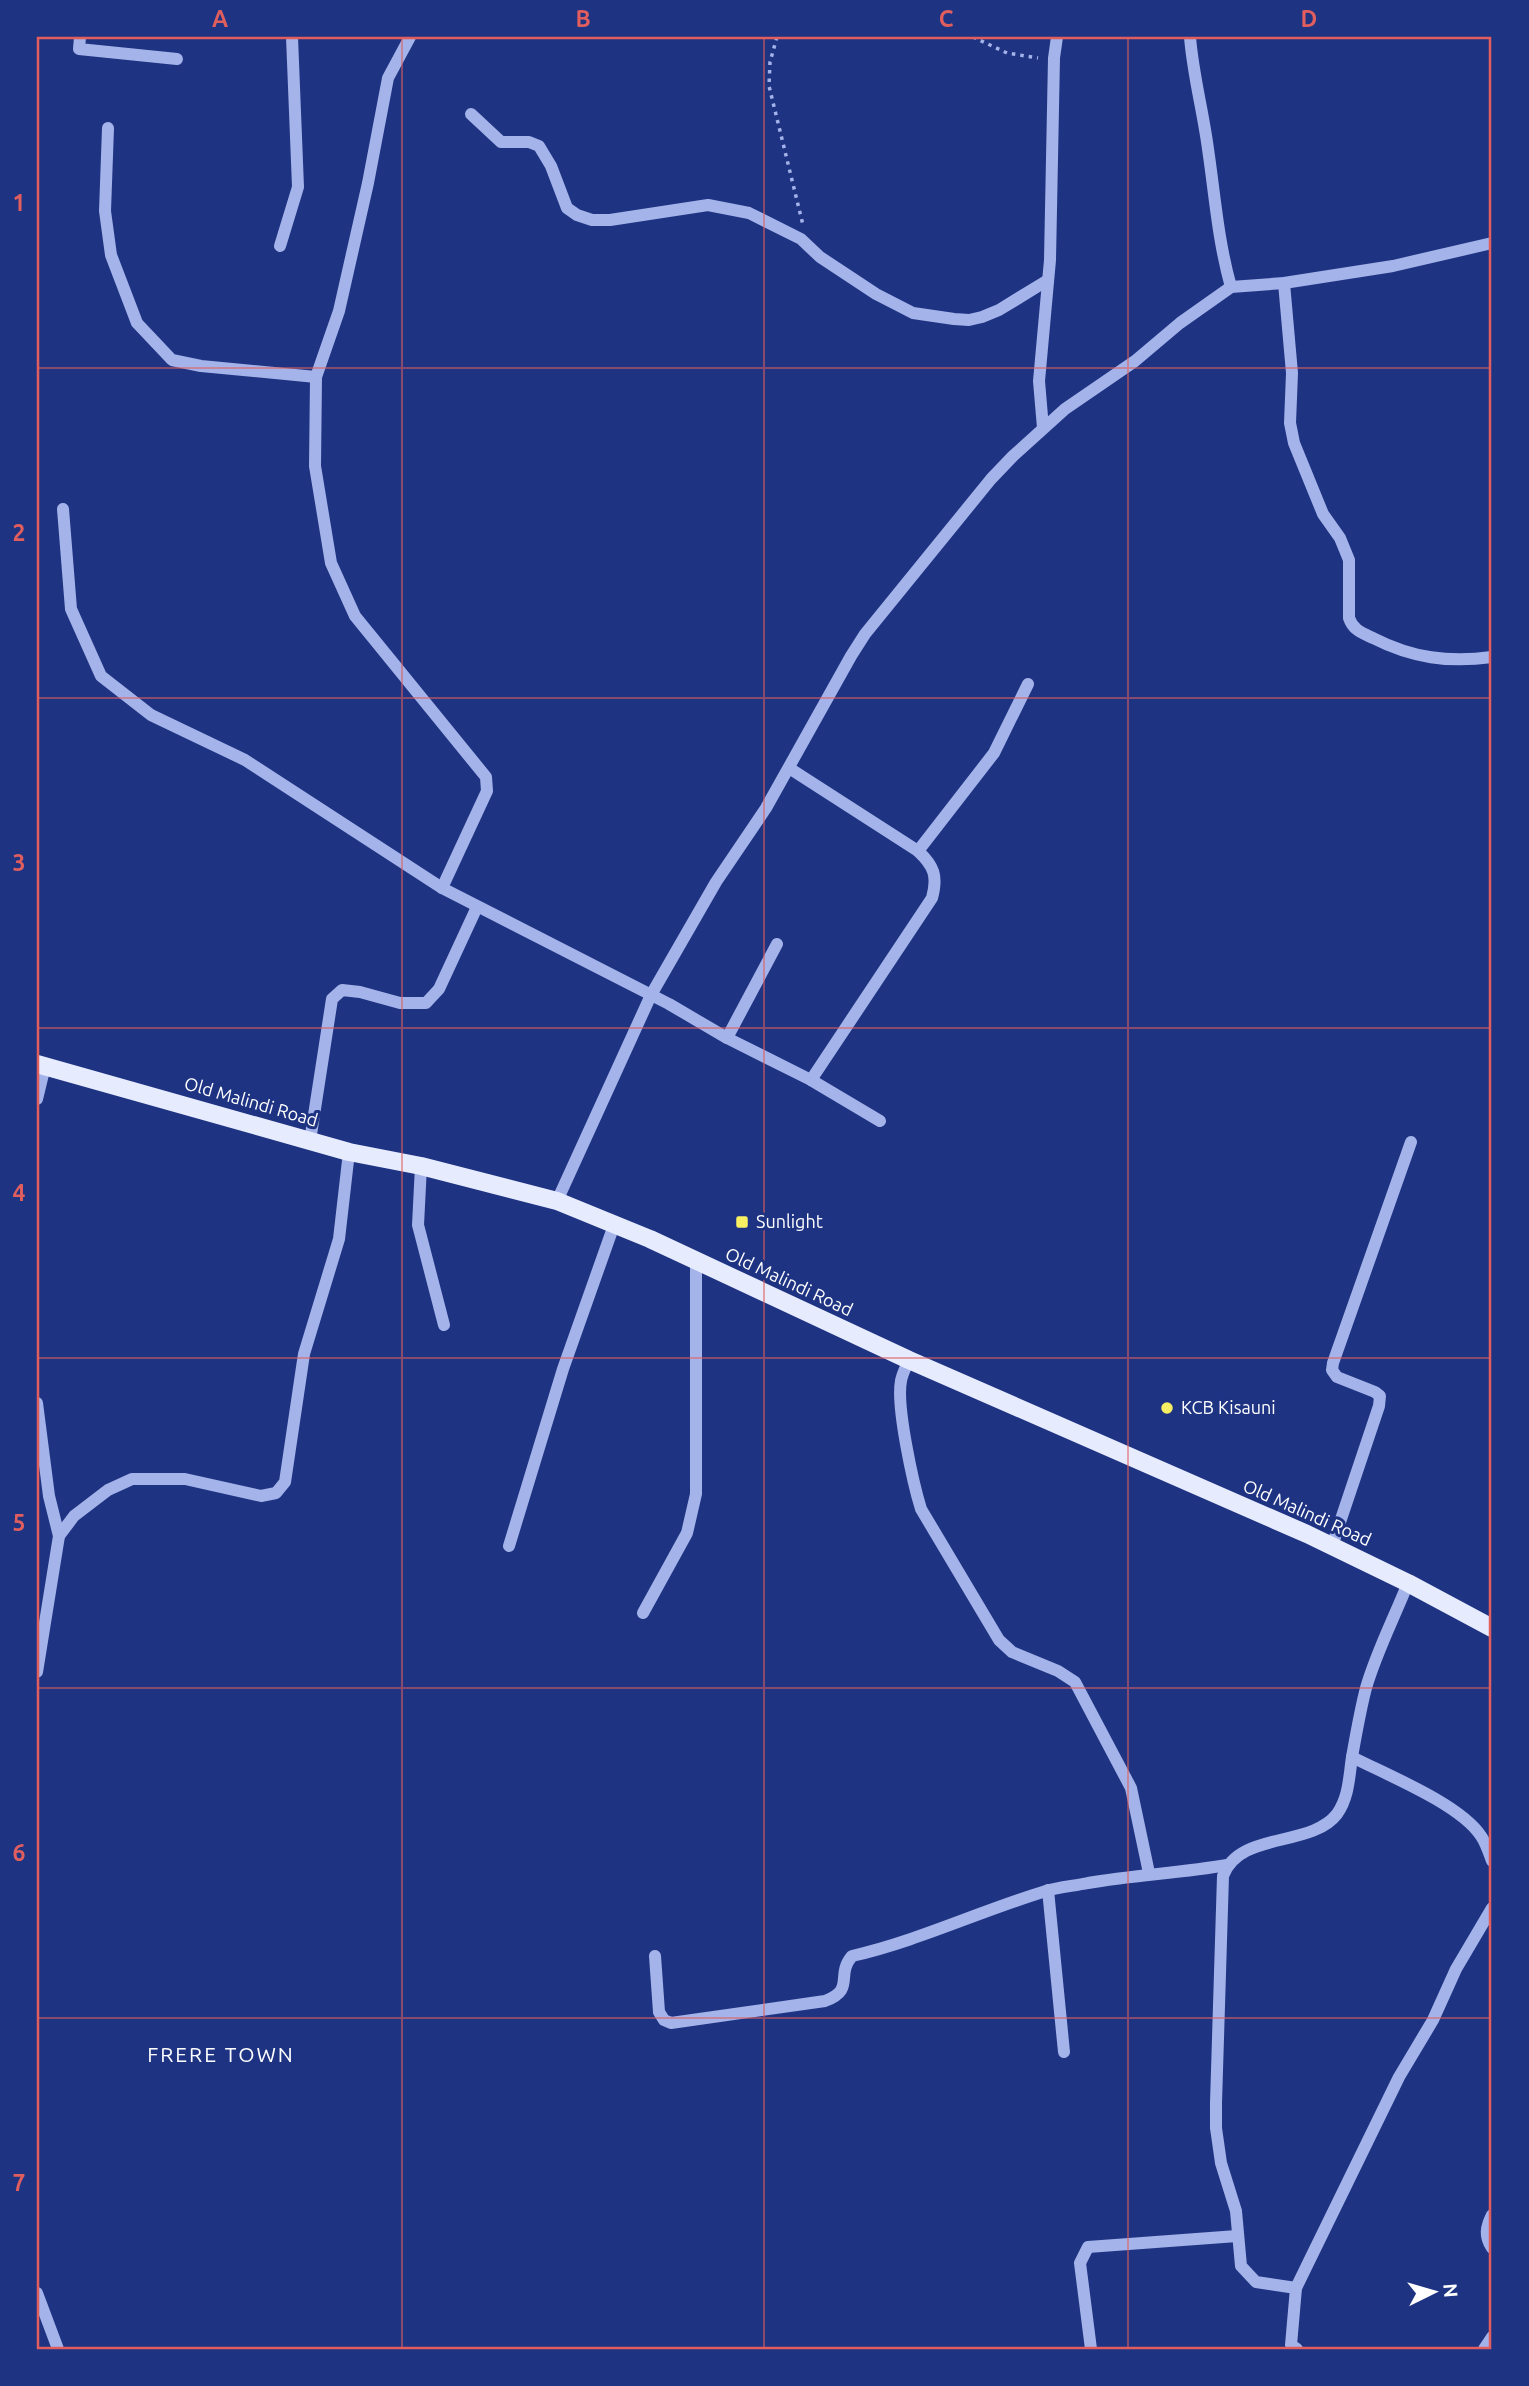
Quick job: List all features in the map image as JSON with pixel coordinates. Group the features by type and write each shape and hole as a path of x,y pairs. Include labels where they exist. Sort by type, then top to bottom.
{"main road":[{"name":"Old Malindi Road","path":"41,1065 349,1152 421,1166 557,1201 650,1239 909,1360 1332,1546 1492,1628"}],"street":[{"path":"80,37 79,49 177,59"},
{"path":"280,246 298,187 292,37"},
{"path":"410,37 388,78 339,311 316,377 315,466 331,563 355,617 486,777 487,791 442,888"},
{"path":"1043,428 1039,381 1048,280 1054,58 1057,37"},
{"path":"1190,37 1194,75 1208,147 1220,248 1231,287"},
{"path":"471,114 501,142 529,142 540,146 567,208 586,219 610,220 708,205 749,213 801,239 820,257 876,293 913,313 935,317 969,320 982,317 999,310 1048,280"},
{"path":"108,128 104,211 111,255 137,323 172,360 201,366 316,377"},
{"path":"557,1201 651,995 716,882 766,808 851,656 865,634 991,479 1043,428 1231,287 1284,283 1393,266 1492,243"},
{"path":"1284,283 1292,373 1290,423 1294,443 1323,514 1340,538 1349,560 1351,624 1359,632 1388,646 1430,659 1492,657"},
{"path":"63,509 71,608 101,676 151,715 246,760 442,888 811,1080 880,1121"},
{"path":"918,851 994,753 1028,684"},
{"path":"789,768 918,851 930,862 936,873 932,898 811,1080"},
{"path":"310,1141 332,999 342,990 400,1003 426,1003 439,989 477,906"},
{"path":"727,1038 777,944"},
{"path":"37,1100 41,1065"},
{"path":"1332,1546 1380,1396 1375,1391 1337,1377 1332,1370 1333,1363 1411,1142"},
{"path":"59,1536 74,1516 108,1490 132,1479 185,1479 261,1496 276,1493 285,1482 304,1354 339,1239 349,1152"},
{"path":"421,1166 418,1225 444,1325"},
{"path":"509,1546 563,1369 614,1224"},
{"path":"643,1613 687,1533 696,1494 696,1262"},
{"path":"909,1360 901,1378 900,1398 915,1489 921,1509 999,1640 1012,1651 1058,1671 1075,1682 1131,1788 1149,1873"},
{"path":"37,1403 49,1496 59,1536 37,1672"},
{"path":"655,1956 659,2012 664,2020 671,2023 825,2001 840,1995 843,1990 845,1968 852,1956 884,1949 1048,1890 1149,1873 1193,1871 1227,1865 1238,1856 1319,1828 1331,1821 1348,1789 1367,1687 1408,1583"},
{"path":"1352,1757 1439,1802 1462,1818 1481,1835 1492,1861"},
{"path":"1227,1865 1223,1876 1221,1903 1216,2128 1221,2163 1236,2211 1241,2266 1256,2282 1296,2288"},
{"path":"1048,1890 1064,2052"},
{"path":"1297,2349 1291,2345 1296,2288 1399,2077 1433,2020 1456,1969 1492,1908"},
{"path":"1492,2215 1487,2225 1486,2240 1492,2248"},
{"path":"1091,2349 1080,2263 1088,2247 1237,2236"},
{"path":"37,2293 58,2349"},
{"path":"1484,2349 1492,2337"}],"path":[{"path":"777,37 770,62 769,86 795,198 804,221 801,239"},
{"path":"973,37 1007,53 1054,58"}],"place":[{"name":"Sunlight","path":"742,1222"},
{"name":"KCB Kisauni","path":"1167,1408"}],"district":[{"name":"FRERE TOWN","path":"221,2055"}]}
